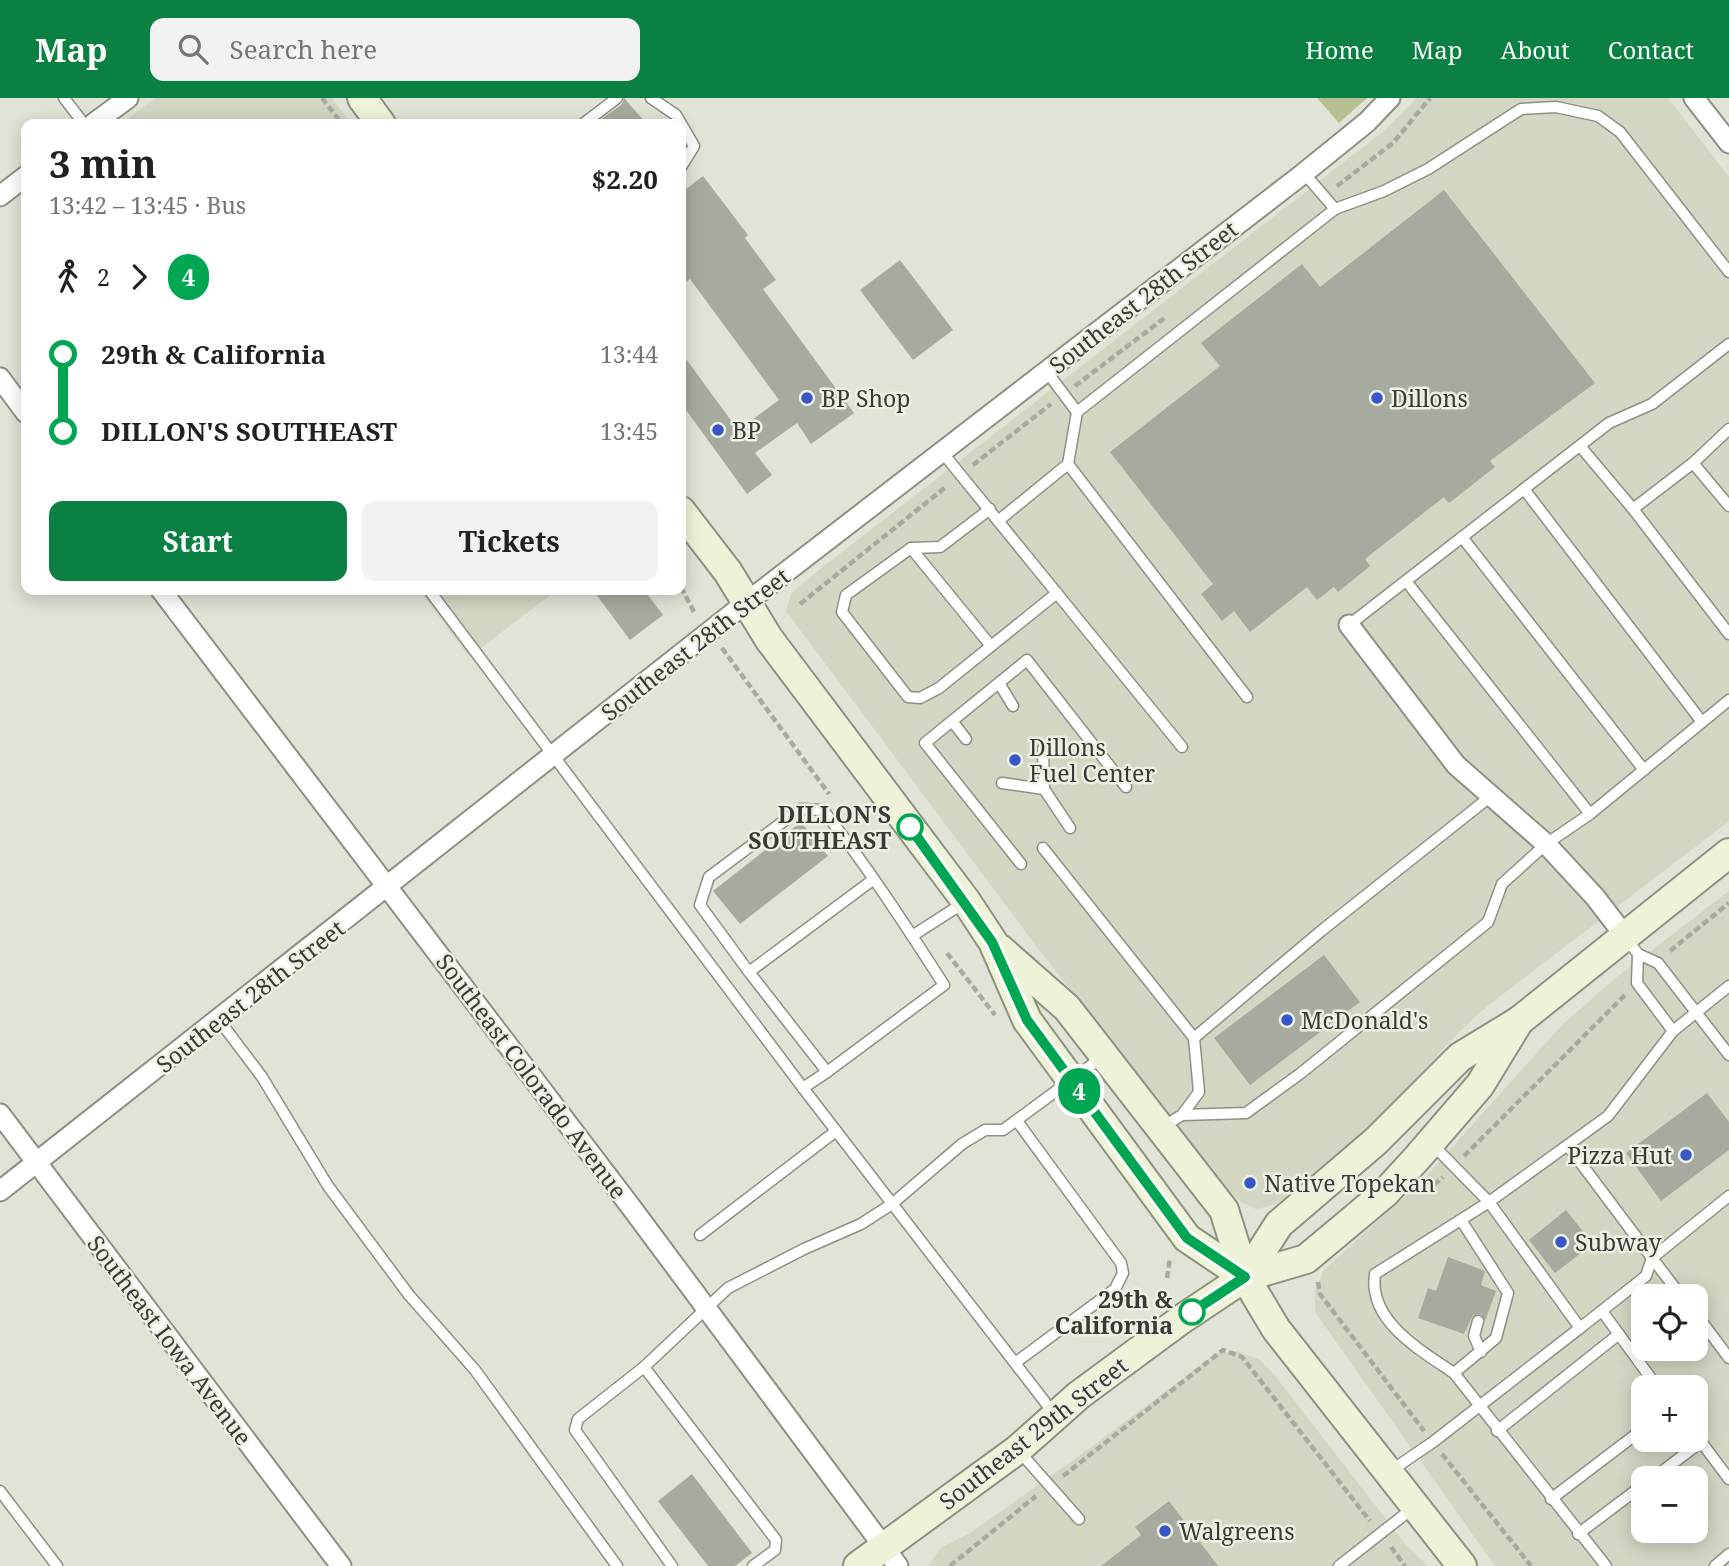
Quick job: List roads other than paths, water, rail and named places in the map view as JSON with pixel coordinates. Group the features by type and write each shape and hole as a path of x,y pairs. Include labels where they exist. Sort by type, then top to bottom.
{"main road":[{"path":"362,98 377,119"},
{"path":"686,518 747,602 769,639 966,901 992,942 1027,1020 1187,1238 1245,1277"},
{"name":"Southeast 29th Street","path":"1245,1277 1279,1224 1376,1141 1460,1057 1519,1021 1631,945 1729,853"},
{"path":"992,942 1067,1007 1104,1055 1171,1122 1224,1210 1245,1277 1276,1329 1462,1566"},
{"name":"Southeast 29th Street","path":"858,1566 890,1556 1056,1416 1182,1319 1245,1277 1306,1259 1385,1193 1430,1143 1480,1085 1519,1021"}],"street":[{"path":"100,119 128,98"},
{"name":"Southeast 28th Street","path":"0,1191 389,887 747,602 1304,173 1367,122 1390,98"},
{"path":"1694,98 1729,143"},
{"path":"0,196 21,180"},
{"path":"0,378 21,406"},
{"name":"Southeast Colorado Avenue","path":"165,595 389,887 890,1556"},
{"path":"1349,625 1456,765 1546,844 1595,897 1631,945"},
{"name":"Southeast Iowa Avenue","path":"0,1114 341,1566"}],"lane":[{"path":"64,98 80,119"},
{"path":"590,119 617,98"},
{"path":"651,98 678,119"},
{"path":"998,521 1068,464 1077,412 1335,209 1384,191 1428,169 1521,109 1556,107 1598,116 1620,132 1729,272"},
{"path":"686,132 694,146 686,159"},
{"path":"1304,173 1335,209"},
{"path":"1349,625 1609,423 1653,404 1729,344"},
{"path":"1047,372 1077,412"},
{"path":"1633,509 1693,463 1729,429"},
{"path":"1580,446 1633,509 1729,634"},
{"path":"942,452 1182,747"},
{"path":"1693,463 1729,506"},
{"path":"1068,464 1247,697"},
{"path":"1524,489 1702,722"},
{"path":"990,509 940,547 911,548 846,595 842,612 883,669 908,697 920,698 939,688 1056,593"},
{"path":"1462,537 1644,770"},
{"path":"911,548 991,646"},
{"path":"1406,581 1590,814"},
{"path":"433,595 803,1088 1056,1416"},
{"path":"1021,864 925,743 1027,660 1126,787"},
{"path":"999,684 1013,706"},
{"path":"1171,1122 1246,1113 1403,994 1489,922 1502,884 1546,844 1590,814 1729,700"},
{"path":"952,721 966,739"},
{"path":"1043,749 1044,789 1070,828"},
{"path":"1002,783 1044,789"},
{"path":"1194,1038 1321,931 1491,796"},
{"path":"803,1088 827,1072 944,985 874,879 823,810 800,809 709,877 700,905 827,1072"},
{"path":"1043,848 1194,1038 1199,1092 1171,1122"},
{"path":"749,972 874,879"},
{"path":"912,936 966,901"},
{"path":"1631,945 1658,963 1729,1055"},
{"path":"1631,945 1637,983 1673,1031"},
{"path":"1606,1566 1578,1534 1454,1373 1400,1337 1373,1291 1375,1274 1489,1202 1608,1116 1673,1031 1729,986"},
{"path":"219,1020 262,1077 328,1186 409,1295 475,1370 617,1566"},
{"path":"672,1566 575,1430 578,1419 644,1367 728,1288 804,1249 861,1224 892,1204 962,1144 985,1130 1003,1130 1104,1055"},
{"path":"1015,1363 1115,1289 1123,1273 1121,1263 1017,1121"},
{"path":"700,1235 836,1131"},
{"path":"1430,1143 1489,1202 1580,1328"},
{"path":"1568,1146 1672,1284"},
{"path":"1389,1472 1433,1442 1646,1276 1652,1258 1729,1196"},
{"path":"1454,1373 1496,1338 1508,1293 1461,1220"},
{"path":"1489,1288 1495,1275"},
{"path":"1602,1311 1649,1375"},
{"path":"1478,1321 1474,1336 1481,1352"},
{"path":"1708,1330 1729,1358"},
{"path":"1497,1431 1619,1334"},
{"path":"644,1367 776,1540 775,1550 753,1566"},
{"path":"1551,1499 1631,1438"},
{"path":"1017,1450 1079,1519"},
{"path":"1667,1466 1683,1452"},
{"path":"1708,1452 1729,1479"},
{"path":"0,1490 57,1566"},
{"path":"1578,1534 1631,1494"},
{"path":"1339,1566 1416,1506"},
{"path":"1715,1566 1729,1554"}],"place":[{"name":"BP Shop","path":"807,398"},
{"name":"Dillons","path":"1377,398"},
{"name":"BP","path":"718,430"},
{"name":"Dillons Fuel Center","path":"1015,760"},
{"name":"DILLON'S SOUTHEAST","path":"910,827"},
{"name":"McDonald's","path":"1287,1020"},
{"name":"Pizza Hut","path":"1686,1155"},
{"name":"Native Topekan","path":"1250,1183"},
{"name":"Subway","path":"1561,1242"},
{"name":"29th & California","path":"1192,1312"},
{"name":"Walgreens","path":"1165,1531"}]}
